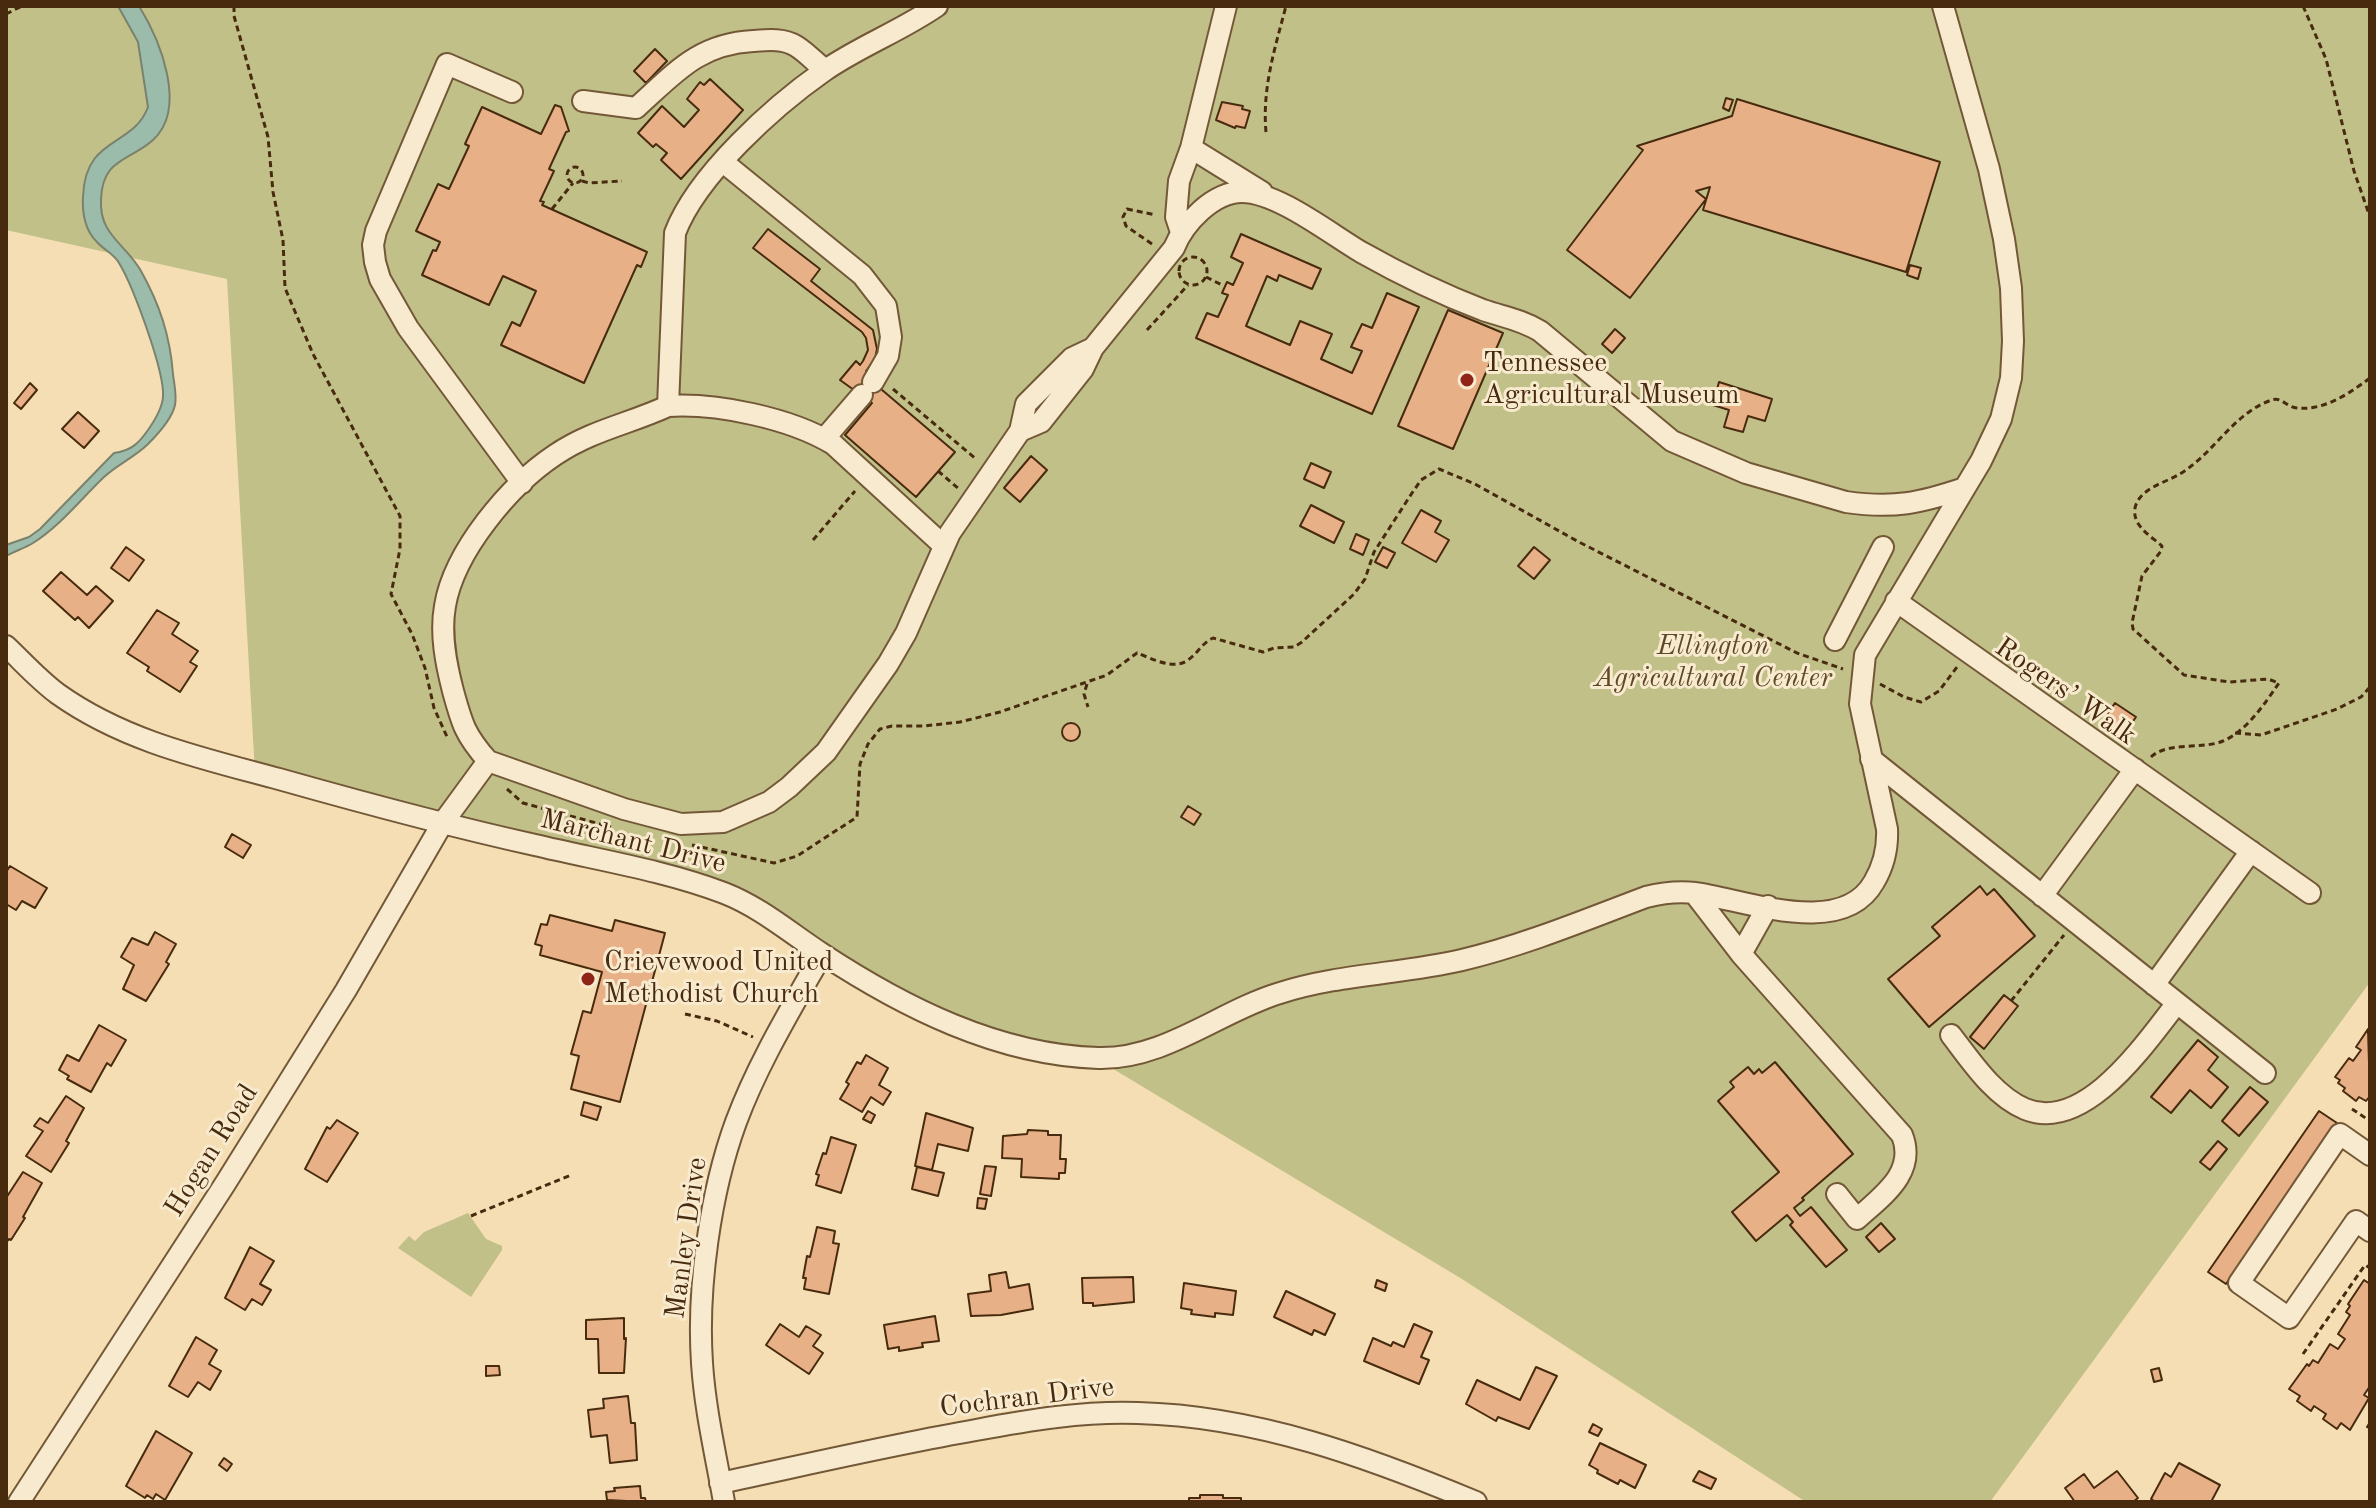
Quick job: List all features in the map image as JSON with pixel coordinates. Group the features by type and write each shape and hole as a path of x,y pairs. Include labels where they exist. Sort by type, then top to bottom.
{"street":[{"path":"668,406 675,233 684,214 723,162 769,116 825,70 937,6"},
{"path":"944,546 824,439 786,423 756,415 668,406 583,437 522,483 495,512 470,547 452,581 445,606 444,630 448,672 463,727 470,741 488,761 624,809 681,824 710,825 739,817 779,795 826,752 906,633 944,546 971,499 1020,431 1026,404 1072,358 1093,348 1168,255 1178,225 1179,181 1191,148 1226,6"},
{"name":"Marchant Drive","path":"6,646 53,690 90,715 129,734 212,762 442,824 717,890 749,905 822,954 936,1018 970,1032 1035,1049 1095,1058 1129,1055 1164,1044 1277,993 1312,984 1461,960 1528,942 1664,893 1694,893 1825,913 1851,905 1870,890 1883,864 1888,841 1860,704 1865,655 1965,488 2001,419 2011,378 2011,288 2004,239 1989,169 1943,6"},
{"path":"583,101 636,108 696,56 738,41 773,39 795,45 825,70"},
{"path":"512,92 447,64 390,194 373,245 380,279 408,328 522,483"},
{"path":"1191,148 1363,253 1421,284 1486,311 1527,323 1666,437 1732,467 1862,505 1908,505 1965,488"},
{"path":"723,162 862,275 886,306 891,337 888,356 871,385 824,439"},
{"path":"1178,225 1224,194 1254,192 1269,196"},
{"path":"1835,640 1883,547"},
{"path":"1896,601 2142,764 2251,851 2310,893"},
{"path":"1871,759 2265,1073"},
{"name":"Hogan Road","path":"19,1502 346,990 442,824 488,761"},
{"path":"2042,896 2142,764"},
{"path":"2154,985 2251,851"},
{"path":"1694,893 1741,954 1902,1135 1906,1146 1904,1168 1898,1180 1857,1219 1837,1194"},
{"path":"1741,954 1768,906"},
{"name":"Manley Drive","path":"722,1492 704,1386 701,1337 704,1281 721,1171 737,1121 771,1046 822,954"},
{"path":"1951,1035 1971,1061 2012,1101 2024,1109 2051,1114 2081,1101 2122,1073 2177,1003"},
{"path":"2370,1155 2340,1134 2239,1283 2289,1318 2356,1221 2370,1231"},
{"name":"Cochran Drive","path":"722,1492 995,1426 1069,1416 1135,1412 1213,1419 1288,1435 1347,1453 1476,1502"}],"path":[{"path":"6,14 22,6"},
{"path":"1266,132 1264,111 1268,71 1286,6"},
{"path":"2303,6 2326,59 2354,171 2370,217"},
{"path":"573,183 568,180 567,174 574,167 582,170 582,181"},
{"path":"552,209 573,183 622,181"},
{"path":"1168,255 1126,226 1123,222 1124,212 1132,209 1178,225"},
{"path":"1147,330 1188,285 1199,284 1206,277 1203,261 1196,257 1181,264 1179,274 1188,285"},
{"path":"1206,277 1222,285"},
{"name":"Rogers’ Walk","path":"2142,764 2158,751 2227,740 2262,707 2279,683 2268,679 2229,682 2184,675 2133,629 2142,576 2161,551 2159,543 2145,533 2137,522 2134,510 2138,500 2201,458 2251,411 2271,399 2278,399 2298,409 2330,403 2370,378"},
{"path":"871,385 991,471"},
{"path":"938,471 971,499"},
{"path":"813,540 868,476"},
{"path":"1088,707 1084,694 1090,681"},
{"path":"2235,733 2261,735 2337,709 2361,697 2370,687"},
{"path":"2011,1001 2075,922"},
{"path":"685,1014 717,1021 771,1046"},
{"path":"2352,1109 2370,1121"},
{"path":"471,1216 571,1175"},
{"path":"2303,1354 2365,1265 2370,1268"},
{"path":"2367,1428 2370,1423"}],"green space":[{"name":"Ellington Agricultural Center","path":"6,6 2370,6 2370,982 1990,1502 1806,1502 1462,1279 1095,1058 970,1032 749,905 255,773 227,279 6,230"},
{"path":"468,1213 486,1239 502,1246 471,1297 398,1248 409,1236 415,1241 424,1232"}],"shaded area":[{"path":"118,6 139,6 147,20 167,74 169,110 153,140 119,162 106,176 102,212 109,231 141,271 159,309 167,334 175,405 164,426 143,449 104,477 43,536 6,556 6,545 29,537 40,529 114,453 130,448 145,435 160,410 163,397 159,369 132,290 117,260 93,238 83,209 86,177 92,163 100,152 132,130 148,107 138,42"}],"building":[{"path":"655,49 667,61 646,83 634,71"},
{"path":"710,79 743,110 681,179 661,160 667,153 656,144 653,147 638,133 662,106 684,127 699,110 687,99 700,82 704,85"},
{"path":"1726,98 1733,100 1729,111 1723,108"},
{"path":"1737,99 1940,162 1906,272 1703,210 1710,187 1696,191 1706,199 1630,298 1567,250 1643,150 1637,146 1732,116"},
{"path":"1222,102 1243,106 1242,109 1250,111 1245,128 1235,128 1216,120"},
{"path":"555,105 561,107 569,131 549,169 554,171 540,201 544,202 542,205 647,252 641,267 637,265 584,383 501,345 512,322 520,326 536,291 503,276 489,305 422,275 440,242 416,231 438,184 449,189 469,146 465,144 482,107 541,134"},
{"path":"768,229 820,269 811,281 873,330 877,349 875,359 866,371 871,374 868,378 955,452 916,497 845,435 872,403 840,380 856,361 860,365 863,361 868,350 866,338 753,248"},
{"path":"1241,234 1321,269 1312,289 1279,275 1277,281 1267,276 1246,326 1290,345 1300,321 1332,334 1321,359 1352,373 1362,351 1351,347 1362,324 1372,328 1387,293 1419,307 1372,414 1196,338 1207,313 1218,317 1228,295 1222,293 1227,282 1233,285 1243,263 1231,257"},
{"path":"1910,265 1921,268 1918,279 1907,275"},
{"path":"1448,310 1503,333 1453,449 1398,426"},
{"path":"1615,329 1625,338 1612,353 1602,344"},
{"path":"1719,382 1772,399 1765,421 1748,416 1743,432 1724,427 1729,410 1713,405"},
{"path":"30,383 37,390 21,409 14,403"},
{"path":"78,412 99,431 84,448 62,429"},
{"path":"1031,456 1047,470 1020,502 1004,488"},
{"path":"1311,463 1331,472 1324,488 1304,479"},
{"path":"1311,505 1344,522 1334,543 1300,526"},
{"path":"1421,510 1441,521 1435,532 1449,540 1436,562 1402,543"},
{"path":"1356,534 1369,540 1363,555 1350,549"},
{"path":"126,547 144,560 129,581 111,568"},
{"path":"1383,547 1395,553 1387,568 1375,562"},
{"path":"1534,547 1550,560 1534,579 1518,566"},
{"path":"61,572 87,595 96,586 113,601 89,628 78,617 75,620 43,591"},
{"path":"157,610 179,623 172,634 198,651 190,662 197,666 180,692 147,671 149,667 127,653"},
{"path":"2115,703 2136,717 2120,740 2099,726"},
{"path":"1067,723 1075,723 1080,732 1078,739 1067,741 1062,736 1062,728"},
{"path":"1188,806 1201,814 1194,825 1181,817"},
{"path":"232,834 251,845 243,858 225,847"},
{"path":"10,866 47,888 35,908 22,901 16,910 6,904 6,872"},
{"path":"1980,886 1987,895 1994,889 2035,936 1929,1027 1888,979 1940,936 1932,927"},
{"path":"550,915 612,931 615,920 665,933 620,1102 571,1089 579,1056 571,1054 583,1011 591,1013 602,972 540,955 542,946 535,944 541,924 547,925"},
{"path":"155,932 176,944 166,962 169,964 146,1001 123,989 134,965 121,957 132,938 148,945"},
{"path":"2004,995 2018,1006 1984,1049 1970,1037"},
{"path":"99,1025 126,1040 111,1066 107,1063 91,1092 67,1079 69,1076 59,1070 67,1055 79,1061"},
{"path":"2368,1029 2370,1096 2366,1101 2359,1097 2356,1101 2343,1091 2345,1088 2335,1077 2349,1058 2353,1061 2361,1050 2356,1047"},
{"path":"2198,1040 2218,1057 2208,1070 2228,1087 2211,1108 2190,1090 2171,1113 2151,1097"},
{"path":"866,1055 888,1068 879,1085 891,1092 883,1105 871,1097 862,1112 840,1099 857,1062 861,1064"},
{"path":"1775,1062 1853,1154 1794,1208 1800,1216 1811,1207 1847,1250 1826,1267 1790,1225 1793,1222 1787,1215 1756,1241 1732,1212 1779,1172 1718,1101 1734,1087 1730,1082 1748,1067 1754,1074 1759,1069 1762,1073"},
{"path":"2250,1087 2268,1102 2239,1136 2222,1121"},
{"path":"66,1096 84,1108 66,1141 69,1143 51,1172 26,1156 43,1131 34,1126 40,1118 48,1123"},
{"path":"584,1102 601,1107 597,1120 581,1115"},
{"path":"868,1111 875,1115 871,1123 863,1119"},
{"path":"2319,1111 2337,1123 2226,1284 2208,1272"},
{"path":"926,1113 973,1128 968,1151 938,1144 932,1170 915,1166"},
{"path":"337,1120 358,1133 327,1182 305,1169 327,1127 330,1129"},
{"path":"1028,1130 1061,1135 1060,1159 1066,1159 1065,1173 1059,1173 1059,1179 1021,1177 1022,1159 1002,1158 1003,1136 1027,1134"},
{"path":"831,1137 856,1145 841,1193 816,1185 819,1175 816,1174"},
{"path":"2218,1141 2227,1149 2210,1170 2200,1162"},
{"path":"985,1166 996,1167 991,1196 980,1194"},
{"path":"917,1167 944,1173 938,1196 912,1189"},
{"path":"23,1172 42,1183 25,1218 6,1243 6,1198"},
{"path":"978,1198 987,1199 985,1209 977,1208"},
{"path":"1881,1223 1895,1239 1879,1252 1866,1237"},
{"path":"817,1227 835,1231 833,1243 839,1244 829,1294 804,1289 807,1256 810,1257"},
{"path":"250,1247 274,1261 260,1284 271,1290 262,1305 252,1299 245,1310 225,1298"},
{"path":"1006,1272 1009,1288 1029,1284 1033,1309 971,1316 968,1294 991,1291 989,1275"},
{"path":"1133,1277 1134,1302 1093,1306 1093,1303 1083,1303 1082,1278"},
{"path":"1377,1280 1387,1284 1385,1291 1375,1287"},
{"path":"2364,1280 2370,1284 2370,1386 2364,1395 2369,1398 2350,1430 2341,1423 2337,1429 2323,1419 2326,1414 2314,1406 2311,1411 2297,1401 2300,1396 2289,1389 2307,1364 2309,1366 2313,1360 2318,1363 2330,1344 2338,1349 2345,1339 2338,1334 2350,1315 2346,1312 2350,1306 2348,1304"},
{"path":"1184,1283 1236,1291 1233,1315 1215,1313 1215,1317 1191,1314 1192,1310 1181,1308"},
{"path":"1286,1291 1335,1314 1325,1335 1314,1330 1312,1335 1274,1317"},
{"path":"935,1316 939,1341 899,1351 899,1347 888,1349 884,1325"},
{"path":"624,1318 624,1373 599,1373 598,1339 586,1339 586,1320"},
{"path":"780,1324 799,1337 806,1326 821,1335 813,1346 823,1353 809,1374 766,1345"},
{"path":"1414,1324 1432,1332 1421,1357 1429,1360 1419,1384 1364,1361 1373,1338 1391,1346 1393,1342 1404,1347"},
{"path":"196,1337 217,1350 209,1364 221,1371 210,1390 198,1382 188,1397 169,1386"},
{"path":"486,1366 499,1366 500,1375 486,1376"},
{"path":"1536,1367 1557,1376 1529,1429 1498,1417 1496,1421 1466,1404 1477,1380 1520,1400"},
{"path":"2159,1368 2162,1380 2154,1382 2151,1370"},
{"path":"628,1396 631,1423 635,1423 637,1460 610,1463 607,1435 591,1437 588,1410 604,1408 603,1399"},
{"path":"1593,1424 1602,1429 1598,1436 1589,1432"},
{"path":"156,1431 192,1453 165,1500 156,1494 153,1499 147,1495 145,1498 126,1486"},
{"path":"1600,1443 1646,1465 1635,1488 1620,1480 1618,1484 1589,1465"},
{"path":"224,1458 232,1464 227,1471 219,1465"},
{"path":"2179,1463 2220,1485 2211,1502 2156,1502 2151,1499 2165,1473 2171,1477"},
{"path":"1699,1471 1716,1479 1711,1489 1693,1481"},
{"path":"2117,1471 2138,1498 2133,1502 2075,1502 2065,1488 2084,1474 2094,1488"},
{"path":"640,1486 641,1498 645,1498 646,1502 607,1500 606,1492 615,1491 614,1488"},
{"path":"1200,1495 1241,1498 1241,1502 1189,1502 1189,1498 1200,1498"}],"place":[{"name":"Tennessee Agricultural Museum","path":"1467,380"},
{"name":"Crievewood United Methodist Church","path":"588,979"}]}
